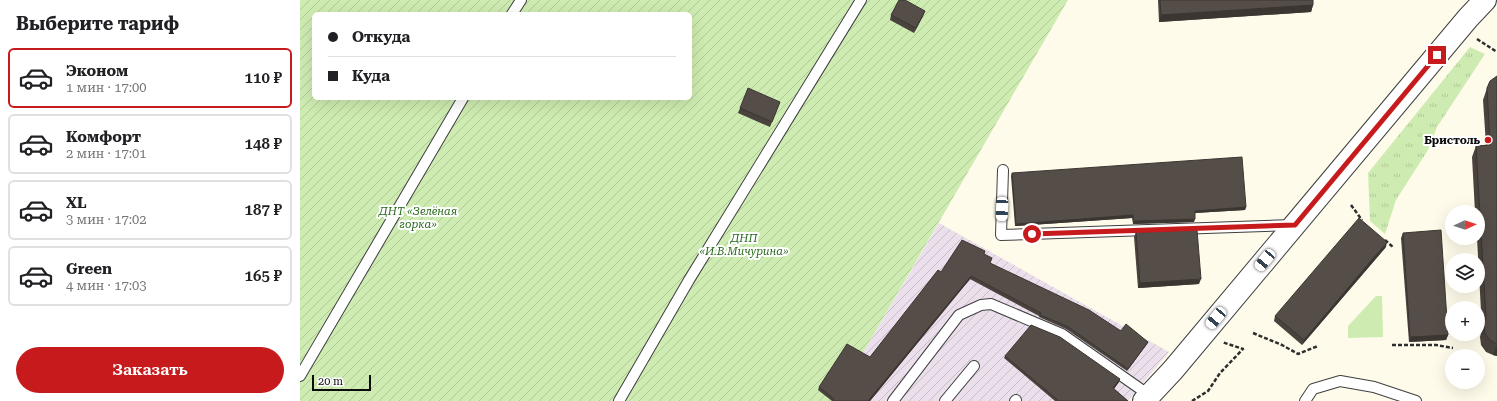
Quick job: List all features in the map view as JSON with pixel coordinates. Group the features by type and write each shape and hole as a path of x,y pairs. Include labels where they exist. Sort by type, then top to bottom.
{"street":[{"path":"1148,399 1463,24 1485,0"}],"lane":[{"path":"513,12 520,0"},
{"path":"619,401 689,280 861,0"},
{"path":"300,376 462,100"},
{"path":"1003,170 1001,235 1295,225"},
{"path":"893,401 959,315 980,305 991,304 1062,334 1148,399"},
{"path":"945,401 974,366"},
{"path":"1305,401 1313,389 1340,381 1374,386 1416,401"}],"path":[{"path":"1475,38 1497,52"},
{"path":"1351,205 1360,219 1366,224"},
{"path":"1382,238 1394,248"},
{"path":"1253,332 1298,354 1318,346"},
{"path":"1392,345 1436,345 1453,348"},
{"path":"1192,401 1208,391 1220,373 1243,349"}],"shaded area":[{"path":"939,223 1169,352 1128,401 835,401"}],"green space":[{"name":"ДНП «И.В.Мичурина»","path":"300,0 1068,0 835,401 300,401"},
{"path":"1470,47 1485,54 1437,127 1428,150 1396,200 1385,234 1370,221 1368,173"},
{"path":"1376,296 1382,296 1383,337 1348,338 1348,326"}],"building":[{"path":"899,0 905,0 925,11 916,28 891,15"},
{"path":"1160,0 1313,0 1313,5 1161,15"},
{"path":"1497,76 1497,344 1491,341 1485,334 1485,253 1482,253 1482,245 1485,245 1485,205 1479,205 1476,146 1490,145 1487,88 1490,81"},
{"path":"748,88 780,102 772,122 740,108"},
{"path":"1242,157 1246,207 1195,211 1195,219 1134,221 1133,215 1016,224 1012,173"},
{"path":"1359,218 1387,242 1304,340 1275,316"},
{"path":"1197,230 1201,279 1140,283 1136,232"},
{"path":"1441,230 1446,301 1445,335 1410,337 1403,233"},
{"path":"962,240 985,251 984,254 992,258 990,263 1089,310 1121,331 1126,324 1148,342 1128,369 1067,326 1040,315 1041,313 971,276 868,401 833,401 834,399 819,387 847,344 870,357 938,270 941,272"},
{"path":"1031,325 1060,337 1120,379 1113,388 1128,401 1059,401 1005,356"}],"place":[{"name":"Бристоль","path":"1488,140"}],"route":[{"path":"1032,234 1295,225 1437,55"}],"park label":[{"name":"ДНТ «Зелёная горка»","path":"418,217"}]}
